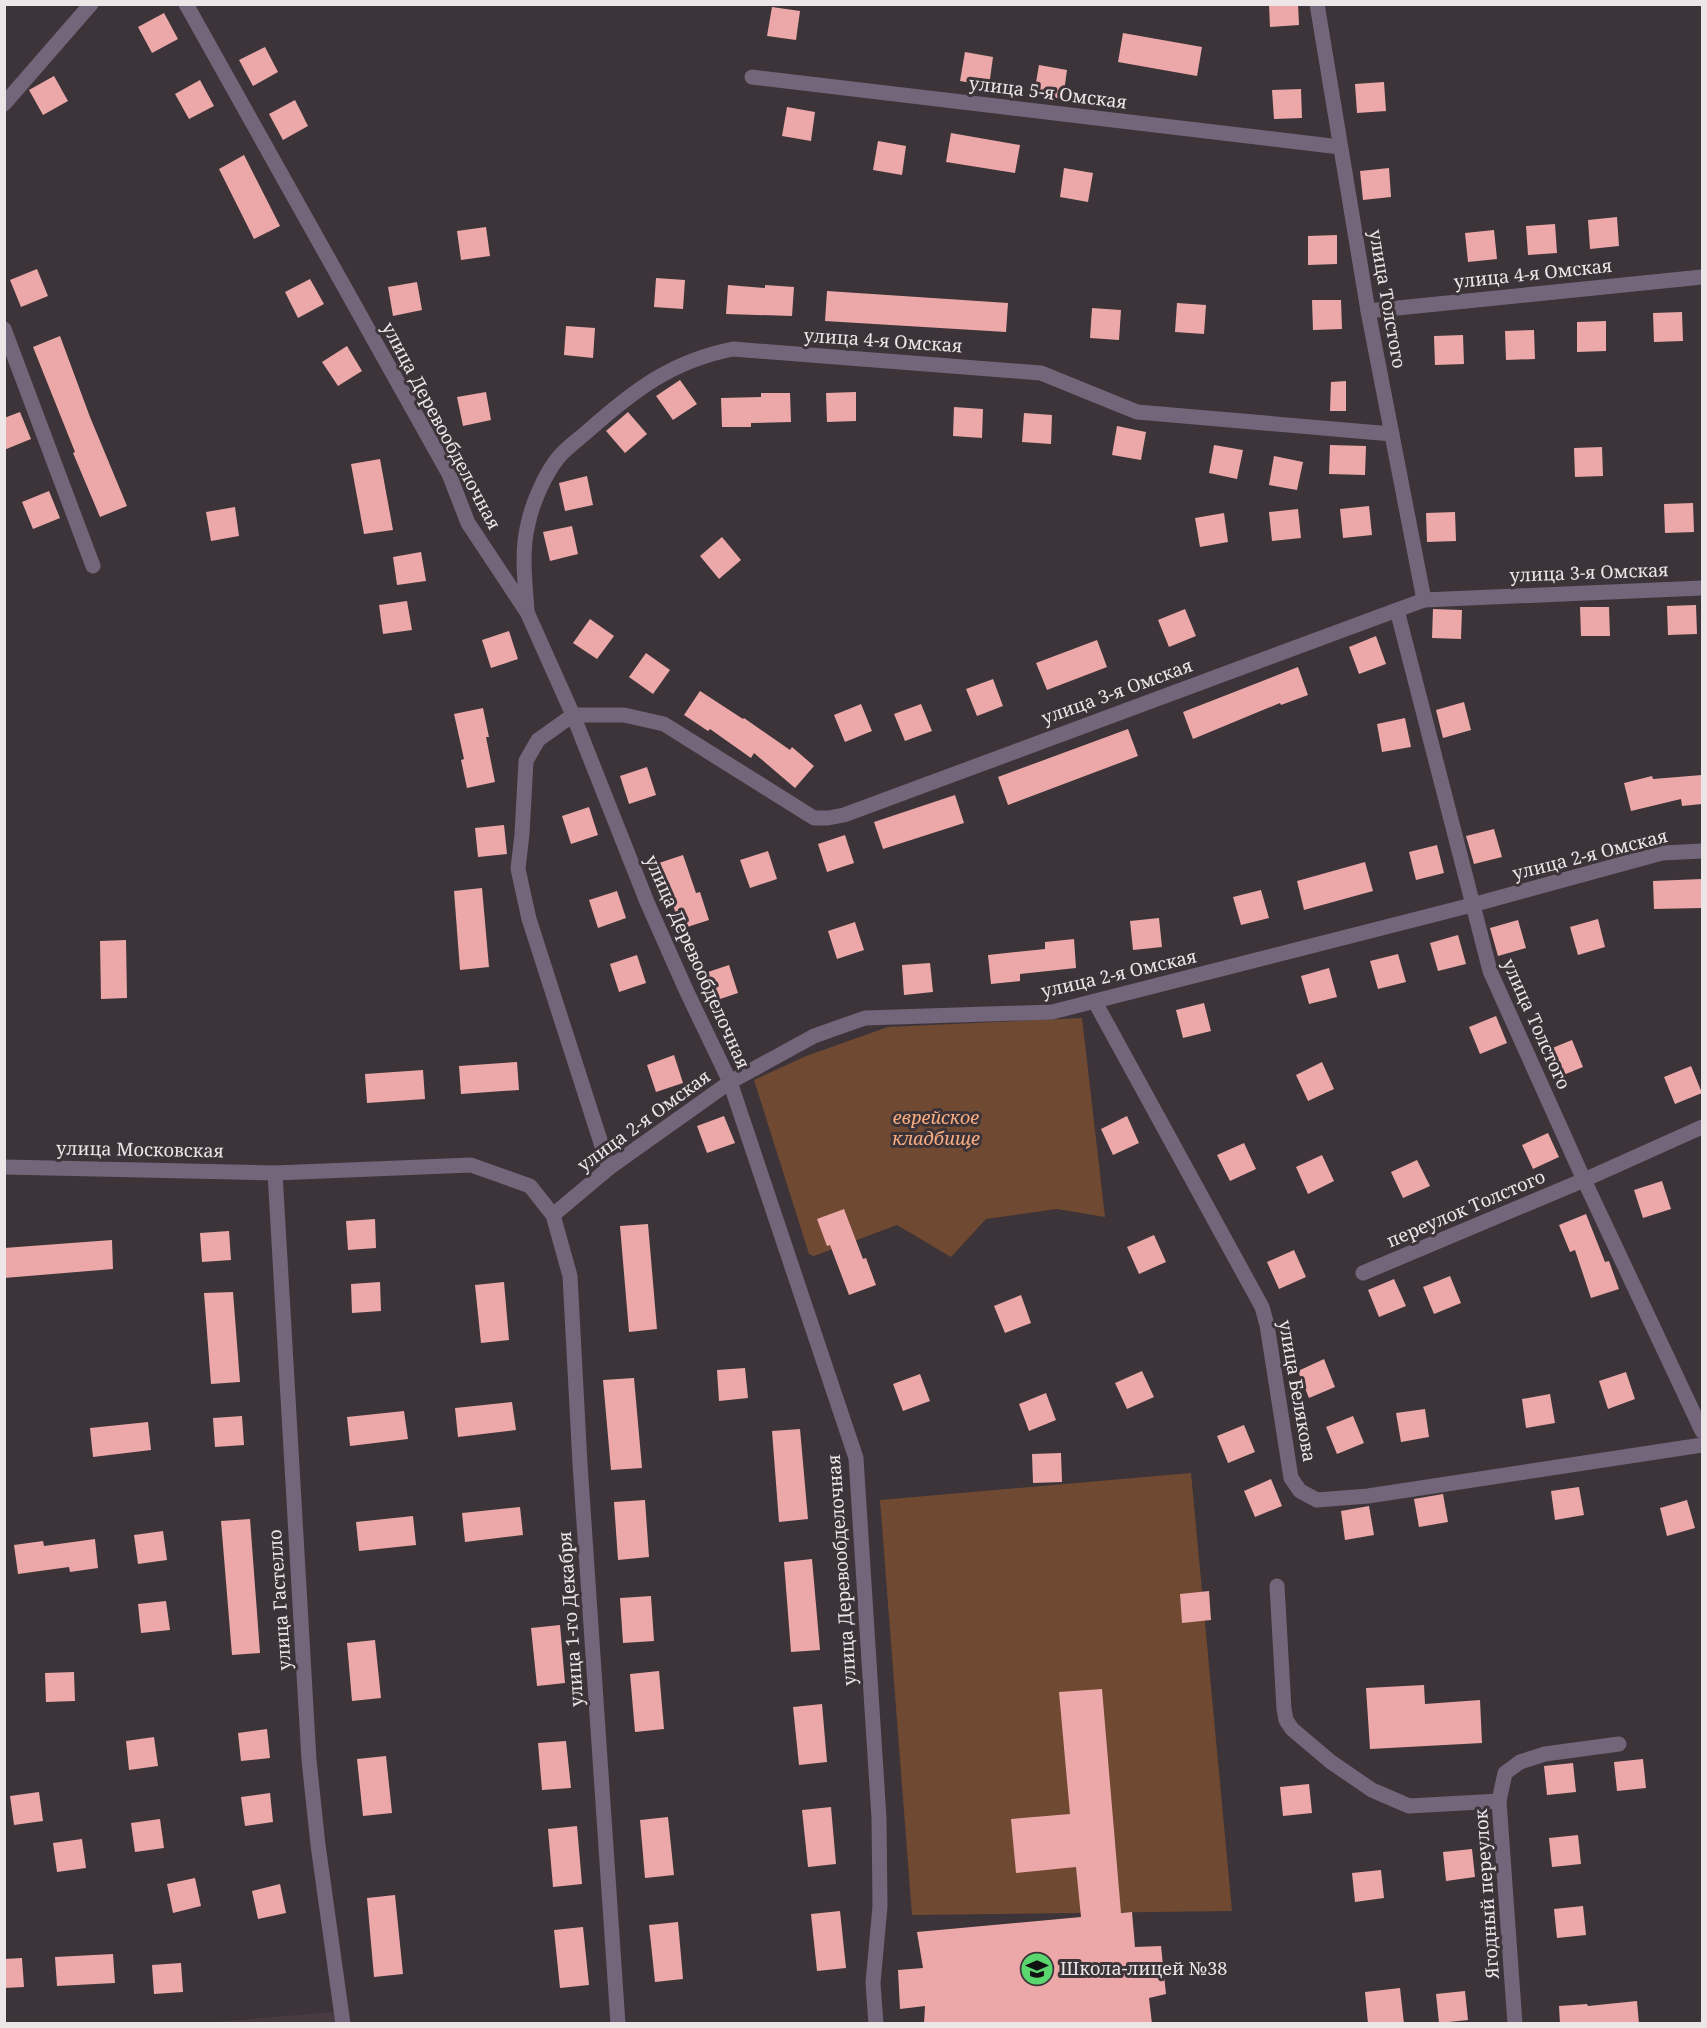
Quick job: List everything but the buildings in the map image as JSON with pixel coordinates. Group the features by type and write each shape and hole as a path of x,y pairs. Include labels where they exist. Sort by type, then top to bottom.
{"street":[{"path":"4,104 91,4"},
{"name":"улица Деревообделочная","path":"186,4 449,474 468,523 527,612 573,715 651,912 730,1082 856,1458 879,1818 880,1906 873,1983 876,2024"},
{"name":"улица Толстого","path":"1317,4 1368,311 1424,600"},
{"name":"улица 5-я Омская","path":"752,77 1340,147"},
{"name":"улица 4-я Омская","path":"1368,311 1702,277"},
{"path":"4,329 93,566"},
{"name":"улица 4-я Омская","path":"527,612 524,555 528,524 539,492 558,458 616,406 650,382 680,365 707,354 733,349 1041,373 1137,412 1392,434"},
{"name":"улица 3-я Омская","path":"573,715 624,715 664,724 814,818 828,818 844,815 1424,600 1702,588"},
{"name":"улица Толстого","path":"1397,610 1490,971 1584,1180 1702,1431"},
{"path":"573,715 538,740 526,762 518,869 529,919 609,1168"},
{"name":"улица 2-я Омская","path":"553,1215 609,1168 730,1082 814,1036 865,1018 1053,1012 1472,905 1662,853 1702,851"},
{"name":"улица Белякова","path":"1095,1002 1262,1307 1267,1324 1292,1478 1300,1491 1317,1500 1368,1496 1702,1445"},
{"name":"переулок Толстого","path":"1363,1273 1584,1180 1702,1127"},
{"name":"улица Московская","path":"4,1167 275,1173 471,1165 530,1186 553,1215"},
{"name":"улица Гастелло","path":"275,1173 309,1760 318,1845 344,2024"},
{"name":"улица 1-го Декабря","path":"553,1215 570,1276 581,1476 618,2024"},
{"path":"1277,1586 1284,1709 1286,1720 1292,1730 1331,1762 1372,1790 1409,1806 1499,1801"},
{"name":"Ягодный переулок","path":"1515,2024 1499,1801 1505,1773 1520,1762 1545,1754 1619,1744"}],"shaded area":[{"path":"334,2012 335,2023 193,2024"}],"green space":[{"name":"еврейское кладбище","path":"1082,1018 1105,1217 1057,1209 986,1219 951,1257 897,1225 814,1256 809,1254 754,1080 806,1056 888,1027"},
{"path":"1191,1473 1232,1911 912,1915 880,1500"}],"place":[{"name":"Школа-лицей №38","path":"1037,1969"}]}
